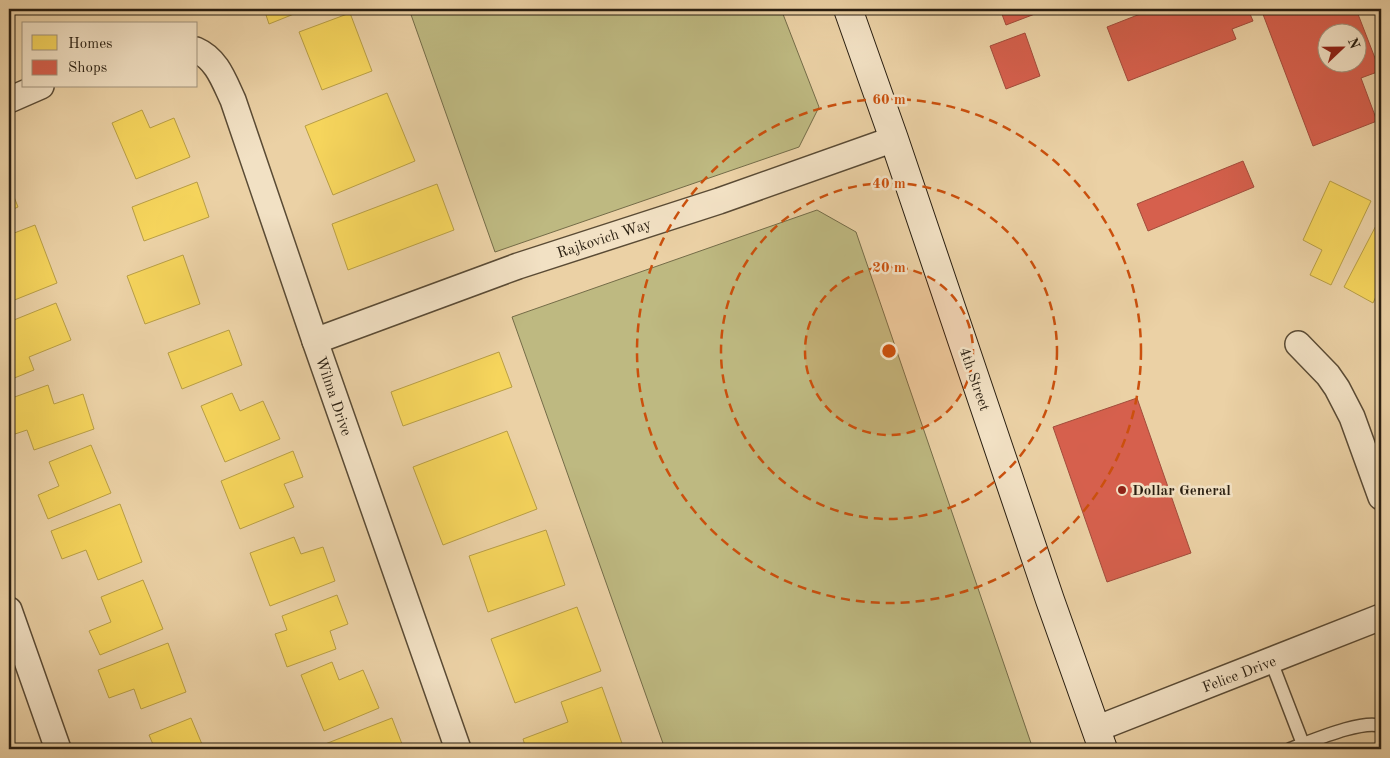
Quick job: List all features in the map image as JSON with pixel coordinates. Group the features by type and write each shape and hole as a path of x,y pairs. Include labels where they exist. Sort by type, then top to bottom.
{"main road":[{"name":"4th Street","path":"848,9 1050,600 1100,739"}],"street":[{"name":"Wilma Drive","path":"198,50 206,55 218,68 233,100 458,749"},
{"path":"9,100 36,88"},
{"name":"Rajkovich Way","path":"315,341 518,266 719,201 894,139"},
{"path":"1298,344 1338,388 1352,417 1381,497"},
{"path":"9,610 58,749"},
{"name":"Felice Drive","path":"1100,739 1271,661 1381,618"}],"lane":[{"path":"1271,661 1303,744"},
{"path":"1290,749 1353,727 1376,724 1381,726"}],"shaded area":[{"path":"409,9 781,9 819,107 799,147 495,252"},
{"path":"817,210 856,232 1033,749 665,749 512,317"}],"building: Homes":[{"path":"264,9 292,9 294,14 269,24"},
{"path":"350,13 372,71 322,90 299,32"},
{"path":"387,93 415,161 333,195 305,126"},
{"path":"142,110 150,128 174,118 190,157 136,179 112,123"},
{"path":"1330,181 1371,201 1331,285 1310,275 1322,250 1303,240"},
{"path":"197,182 209,217 144,241 132,207"},
{"path":"9,184 18,207 9,211"},
{"path":"437,184 454,230 348,270 332,224"},
{"path":"1381,216 1381,286 1373,303 1344,287"},
{"path":"35,225 57,283 12,301 9,292 9,235"},
{"path":"183,255 200,304 145,324 127,276"},
{"path":"56,303 71,340 29,357 34,370 12,379 9,372 9,322"},
{"path":"229,330 242,365 182,389 168,353"},
{"path":"499,352 512,387 403,426 391,392"},
{"path":"48,385 54,404 83,394 94,429 34,450 27,430 9,436 9,399"},
{"path":"232,393 240,411 263,401 280,439 225,462 201,406"},
{"path":"507,431 537,509 443,545 413,467"},
{"path":"91,445 111,493 48,519 38,495 59,486 49,462"},
{"path":"293,451 303,477 284,484 294,507 240,529 221,481"},
{"path":"120,504 142,562 98,580 86,550 62,559 51,531"},
{"path":"546,530 565,585 488,612 469,556"},
{"path":"294,537 301,554 323,547 335,581 270,606 250,553"},
{"path":"143,580 163,629 100,655 89,631 111,622 101,597"},
{"path":"337,595 348,624 330,631 336,649 287,667 275,634 287,630 282,616"},
{"path":"577,607 601,671 515,703 491,639"},
{"path":"168,643 186,692 141,709 134,689 109,698 98,670"},
{"path":"332,662 339,680 363,670 379,708 324,731 301,675"},
{"path":"602,687 624,749 526,749 523,739 568,722 561,702"},
{"path":"191,718 204,749 155,749 149,735"},
{"path":"392,718 402,744 388,749 321,749 320,746"}],"building: Shops":[{"path":"1000,9 1048,9 1006,25"},
{"path":"1153,9 1248,9 1253,21 1232,29 1236,39 1128,81 1107,27"},
{"path":"1261,9 1356,9 1361,22 1318,22 1318,72 1368,72 1368,40 1380,71 1361,78 1377,121 1313,146"},
{"path":"1025,33 1040,76 1006,89 990,46"},
{"path":"1243,161 1254,187 1148,231 1137,204"},
{"name":"Dollar General","path":"1137,398 1191,553 1107,582 1053,427"}],"place":[{"name":"Dollar General","path":"1122,490"}]}
